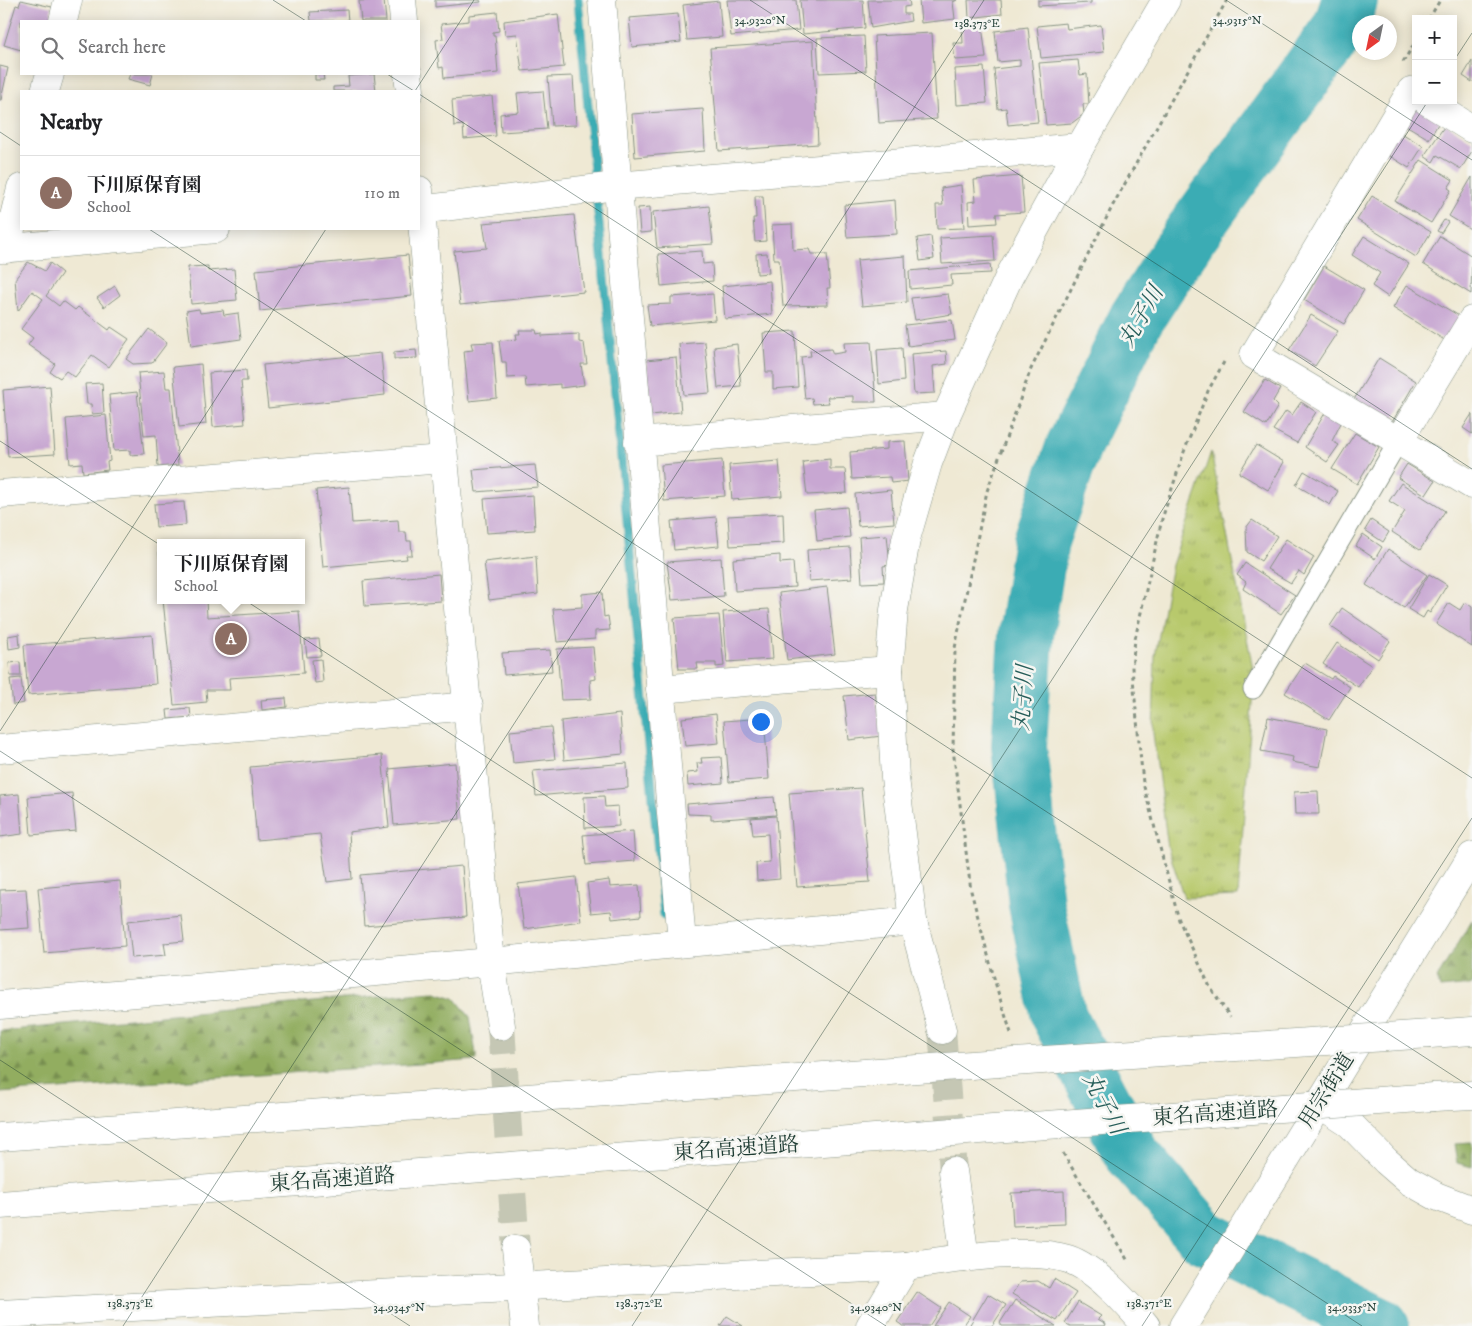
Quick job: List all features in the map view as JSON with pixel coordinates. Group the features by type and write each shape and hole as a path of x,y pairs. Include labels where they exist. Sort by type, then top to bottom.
{"main road":[{"path":"63,20 68,0"},
{"path":"402,0 404,20"},
{"path":"602,0 616,186 682,942"},
{"path":"942,1030 913,921 895,778 890,670 894,610 906,539 928,463 946,416 1009,277 1080,147 1166,0"},
{"path":"45,90 50,75"},
{"path":"408,75 410,90"},
{"path":"1412,92 1254,355 1472,485"},
{"path":"1433,105 1472,129"},
{"path":"420,203 1080,147"},
{"path":"20,191 3,249 205,230"},
{"path":"420,214 442,460 469,706 491,962 500,1026"},
{"path":"1398,442 1472,320"},
{"path":"638,442 946,416"},
{"path":"0,494 442,460"},
{"path":"660,689 890,670"},
{"path":"0,749 469,706"},
{"name":"用宗街道","path":"1187,1320 1296,1139 1472,856"},
{"path":"0,1005 491,962 913,921"},
{"path":"0,1138 998,1062 1472,1031"},
{"name":"東名高速道路","path":"0,1205 1019,1127 1472,1095"},
{"path":"1318,1104 1350,1124 1386,1161 1410,1181 1436,1196 1472,1210"},
{"path":"954,1170 965,1258"},
{"path":"516,1249 525,1326"},
{"path":"0,1314 906,1266 965,1258 1044,1254 1070,1260 1093,1273 1146,1326"},
{"path":"870,1326 906,1266"}],"lane":[{"path":"1253,689 1398,442"}],"path":[{"path":"1011,1034 970,891 953,749 955,648 987,491 1031,369 1113,205 1227,0"},
{"path":"1431,15 1440,0"},
{"path":"1400,67 1412,48"},
{"path":"1225,361 1208,391 1184,452 1162,519 1137,629 1132,668 1143,783 1179,920 1210,987 1232,1020"},
{"path":"1059,1145 1129,1264"}],"green space":[{"path":"1211,452 1253,669 1253,689 1238,896 1184,898 1168,848 1153,733 1155,656 1172,565"},
{"path":"1472,920 1472,985 1440,988 1437,978"},
{"path":"432,991 455,998 470,1017 477,1060 0,1093 0,1031"},
{"path":"1472,1143 1472,1167 1457,1163 1454,1144"}],"building":[{"path":"21,0 52,7 51,12 53,13 51,20 20,20 20,50 4,45 16,5 19,6"},
{"path":"384,0 386,20 361,20 359,1"},
{"path":"435,0 480,0 481,2 435,7"},
{"path":"727,0 796,0 799,30 731,36"},
{"path":"800,0 863,0 865,28 803,34"},
{"path":"868,0 909,0 910,6 904,7 904,14 910,14 911,21 871,28"},
{"path":"919,0 957,0 953,2 955,19 921,23"},
{"path":"968,0 1001,0 1002,14 969,18"},
{"path":"1038,0 1091,0 1091,3 1038,6"},
{"path":"719,1 722,37 687,40 683,5"},
{"path":"347,10 348,20 311,20 310,12"},
{"path":"497,12 499,31 493,32 493,35 495,35 498,73 444,78 443,67 439,68 436,40 443,39 441,24 469,21 469,15"},
{"path":"558,14 564,67 522,71 517,34 505,35 504,21"},
{"path":"678,14 681,42 632,47 629,18"},
{"path":"1066,23 1067,29 1101,25 1104,52 1041,58 1037,26"},
{"path":"982,25 986,58 955,60 953,43 963,43 962,27"},
{"path":"1028,27 1038,122 1008,125 1006,108 998,109 994,69 1020,66 1020,60 998,62 995,31"},
{"path":"932,33 937,119 879,123 874,36"},
{"path":"864,36 866,71 819,73 817,38"},
{"path":"813,41 818,144 719,151 710,48"},
{"path":"1078,60 1080,75 1087,74 1089,104 1083,104 1084,114 1072,123 1046,125 1039,63"},
{"path":"1472,61 1472,82 1463,76"},
{"path":"0,66 8,68 1,100 0,100"},
{"path":"984,67 987,103 957,105 955,69"},
{"path":"130,75 153,75 150,85 128,79"},
{"path":"315,75 323,75 324,80 315,80"},
{"path":"374,75 376,90 333,90 333,87 349,86 348,76"},
{"path":"573,76 576,125 552,126 548,77"},
{"path":"543,91 547,129 501,132 500,114 519,112 517,93"},
{"path":"492,96 496,136 464,139 463,125 454,126 452,100"},
{"path":"1416,105 1441,119 1429,139 1404,124"},
{"path":"703,109 705,151 635,157 632,114"},
{"path":"1446,124 1472,141 1472,151 1461,169 1437,155 1433,162 1424,156"},
{"path":"1398,131 1423,146 1409,168 1385,153"},
{"path":"1421,160 1453,180 1448,188 1451,190 1431,223 1395,201"},
{"path":"1021,176 1024,212 996,214 997,223 969,225 968,202 976,201 974,180"},
{"path":"1472,177 1472,230 1449,216"},
{"path":"961,185 964,228 937,229 936,205 943,205 941,188"},
{"path":"755,196 763,196 766,241 755,242 753,218 756,218"},
{"path":"1372,196 1431,232 1416,257 1357,220"},
{"path":"895,200 897,234 847,237 844,205"},
{"path":"709,206 713,244 657,248 653,212"},
{"path":"650,207 651,232 640,233 638,208"},
{"path":"574,215 584,292 460,305 454,251 487,248 483,223"},
{"path":"1444,220 1448,222 1441,233 1437,231"},
{"path":"792,224 793,250 809,249 811,254 827,254 830,288 827,288 828,305 783,306 779,259 774,259 772,225"},
{"path":"993,235 995,261 942,264 940,238"},
{"path":"931,236 934,259 920,261 917,238"},
{"path":"1364,236 1409,264 1388,297 1372,286 1380,273 1352,255"},
{"path":"1440,236 1472,256 1471,294 1423,264"},
{"path":"702,251 703,264 712,263 713,281 661,286 658,254"},
{"path":"767,253 769,273 757,274 756,254"},
{"path":"408,255 412,296 260,311 256,270"},
{"path":"905,256 907,302 862,306 857,260"},
{"path":"28,262 45,271 50,263 62,273 46,296 59,306 63,301 75,310 78,307 109,330 111,327 129,339 109,367 92,355 75,377 66,371 60,378 50,372 55,364 28,345 33,338 21,329 43,299 32,291 18,311 15,279"},
{"path":"990,264 991,273 951,275 952,285 910,289 909,271"},
{"path":"208,266 208,271 234,269 237,300 191,304 188,267"},
{"path":"1324,266 1364,290 1344,324 1304,300"},
{"path":"770,281 772,314 725,319 722,286"},
{"path":"1407,285 1461,317 1446,341 1393,308"},
{"path":"115,286 120,295 104,307 97,298"},
{"path":"713,294 715,320 650,326 647,305 671,304 671,297"},
{"path":"948,294 952,314 915,320 911,298"},
{"path":"199,309 200,313 223,310 224,315 238,313 241,339 191,346 186,311"},
{"path":"1311,315 1338,331 1315,366 1289,350"},
{"path":"952,320 955,340 908,346 905,325"},
{"path":"149,329 167,343 152,363 133,364 126,359"},
{"path":"519,330 536,330 537,334 542,333 542,336 579,334 579,342 584,343 587,364 581,364 584,385 560,388 560,384 526,387 525,377 507,378 506,362 502,362 499,341 517,339 516,334 520,334"},
{"path":"795,331 798,387 773,389 773,372 766,372 763,333"},
{"path":"493,342 497,398 469,401 464,351 473,350 471,343"},
{"path":"705,342 710,393 684,395 679,344"},
{"path":"871,342 876,402 853,402 853,396 827,397 829,403 813,404 812,398 805,399 801,357 811,356 810,351 831,349 833,354 845,352 844,343"},
{"path":"737,344 741,386 718,388 714,347"},
{"path":"902,348 904,381 879,384 877,350"},
{"path":"416,350 417,358 394,359 394,352"},
{"path":"946,351 947,364 933,366 935,393 914,394 911,354"},
{"path":"381,353 385,395 268,408 263,365"},
{"path":"676,357 681,412 651,415 646,360"},
{"path":"1379,358 1416,381 1391,424 1353,401"},
{"path":"201,364 206,424 179,427 173,367"},
{"path":"246,370 247,381 241,381 245,424 213,427 209,373"},
{"path":"164,371 166,388 171,388 178,465 158,467 156,435 144,436 138,373"},
{"path":"1265,380 1280,389 1273,401 1278,406 1266,426 1244,412"},
{"path":"102,383 104,413 92,414 91,404 87,404 85,384"},
{"path":"50,386 55,454 8,457 3,390"},
{"path":"137,392 144,454 130,455 130,450 114,451 109,395"},
{"path":"1301,402 1316,412 1297,443 1273,430 1286,411 1292,415"},
{"path":"1325,413 1341,423 1332,441 1339,445 1327,462 1305,447"},
{"path":"1472,414 1472,434 1463,428"},
{"path":"106,415 110,461 107,462 108,470 83,473 82,463 70,464 66,419"},
{"path":"1355,433 1379,447 1357,484 1332,469"},
{"path":"905,441 908,481 891,483 890,477 852,479 850,452 887,449 887,442"},
{"path":"1256,445 1284,462 1268,490 1239,473"},
{"path":"830,459 830,469 845,469 847,493 807,495 803,462"},
{"path":"722,460 725,496 664,501 661,465"},
{"path":"779,461 782,496 732,500 729,465"},
{"path":"1407,464 1435,481 1426,495 1398,478"},
{"path":"535,465 538,487 476,492 473,470"},
{"path":"1304,471 1338,491 1330,505 1296,485"},
{"path":"1401,483 1445,511 1420,550 1392,532 1405,511 1389,501"},
{"path":"349,487 352,523 398,520 399,532 406,532 407,541 411,541 412,555 406,555 407,559 323,567 316,490"},
{"path":"891,490 894,523 858,526 855,494"},
{"path":"533,495 535,530 487,533 484,499"},
{"path":"184,502 186,525 156,527 154,504"},
{"path":"847,507 850,537 817,541 814,510"},
{"path":"783,513 784,543 730,546 728,516"},
{"path":"716,517 719,546 674,550 671,521"},
{"path":"1252,520 1277,536 1261,561 1247,552 1246,528"},
{"path":"1371,520 1389,532 1383,542 1365,530"},
{"path":"1363,534 1382,547 1375,559 1356,546"},
{"path":"887,535 890,565 883,566 884,582 862,583 859,537"},
{"path":"1286,539 1314,557 1304,575 1299,571 1291,583 1267,569"},
{"path":"850,547 852,578 809,581 807,550"},
{"path":"1388,549 1427,575 1404,608 1366,585"},
{"path":"780,555 780,563 793,562 795,587 735,591 733,559"},
{"path":"536,556 538,594 489,600 484,562"},
{"path":"721,558 724,596 672,600 667,562"},
{"path":"1245,563 1295,595 1281,614 1243,589 1246,582 1237,575"},
{"path":"439,574 441,601 365,606 363,581"},
{"path":"1429,574 1447,585 1430,613 1427,611 1423,618 1408,609"},
{"path":"827,587 835,654 787,660 779,593"},
{"path":"602,592 604,617 608,616 610,630 595,631 595,639 557,642 553,609 582,607 582,594"},
{"path":"1465,602 1472,607 1472,647 1436,624 1449,603 1460,610"},
{"path":"163,604 206,604 207,617 299,611 304,673 229,678 230,690 206,690 207,702 174,705"},
{"path":"1342,608 1390,641 1378,659 1330,626"},
{"path":"769,609 773,659 727,662 723,612"},
{"path":"719,615 724,666 716,667 716,663 697,663 698,669 679,669 674,618"},
{"path":"19,634 20,647 9,649 8,636"},
{"path":"152,635 156,684 28,695 24,645"},
{"path":"319,639 321,656 307,657 305,640"},
{"path":"1337,643 1372,666 1358,687 1323,664"},
{"path":"593,647 596,679 590,680 591,699 561,700 557,649"},
{"path":"550,650 552,671 504,675 502,653"},
{"path":"321,659 323,682 315,683 312,660"},
{"path":"20,662 21,676 10,676 9,663"},
{"path":"1305,663 1331,679 1333,676 1350,687 1329,720 1285,693"},
{"path":"21,678 24,703 13,705 10,679"},
{"path":"875,693 882,736 849,740 844,696"},
{"path":"286,698 287,707 262,710 261,700"},
{"path":"190,708 191,717 168,719 167,710"},
{"path":"620,714 623,754 564,760 561,721"},
{"path":"716,714 719,743 685,746 682,718"},
{"path":"1268,717 1327,729 1320,767 1292,762 1293,757 1261,751"},
{"path":"764,718 769,779 729,782 724,721"},
{"path":"551,727 555,759 513,763 510,731"},
{"path":"382,755 389,827 349,832 352,879 327,882 320,834 257,840 250,767"},
{"path":"721,757 723,783 688,786 687,773 698,772 697,763 702,763 701,758"},
{"path":"455,763 460,819 394,825 389,769"},
{"path":"627,763 628,788 536,796 533,771"},
{"path":"861,788 870,882 797,887 789,793"},
{"path":"1318,791 1319,814 1295,814 1294,792"},
{"path":"72,793 76,831 31,835 28,797"},
{"path":"19,794 22,834 0,837 0,796"},
{"path":"604,796 605,807 618,806 619,826 585,828 584,797"},
{"path":"774,797 776,815 711,820 711,815 688,814 687,804"},
{"path":"776,816 780,879 757,881 756,863 770,862 768,834 753,835 751,818"},
{"path":"633,831 635,861 586,865 583,835"},
{"path":"462,866 466,917 364,926 360,875"},
{"path":"576,877 581,921 524,929 518,884"},
{"path":"609,880 610,887 639,885 641,916 612,919 611,911 591,913 587,883"},
{"path":"120,881 125,946 44,953 38,888"},
{"path":"26,889 29,928 0,930 0,890"},
{"path":"181,915 184,941 164,943 166,955 132,958 128,921"},
{"path":"1064,1191 1065,1224 1013,1226 1011,1193"},
{"path":"1054,1279 1076,1293 1057,1321 1012,1294 1020,1282 1038,1281 1049,1288"},
{"path":"917,1292 941,1308 929,1326 903,1326 897,1322"},
{"path":"988,1294 1006,1305 992,1326 969,1326"},
{"path":"1015,1300 1056,1326 1002,1326 1000,1323"},
{"path":"949,1302 970,1316 963,1326 933,1326"},
{"path":"1078,1302 1101,1316 1098,1319 1106,1324 1105,1326 1070,1326 1065,1323"},
{"path":"727,1316 743,1326 720,1326"}],"waterway":[{"path":"578,0 664,915"},
{"name":"丸子川","path":"1350,0 1340,28 1190,235 1136,319 1074,445 1041,541 1026,635 1019,746 1036,904 1059,1017 1131,1153 1204,1237 1382,1326"}],"tunnel":[{"path":"501,1026 516,1249"},
{"path":"942,1030 953,1171"}],"place":[{"name":"下川原保育園","path":"231,639"}]}
